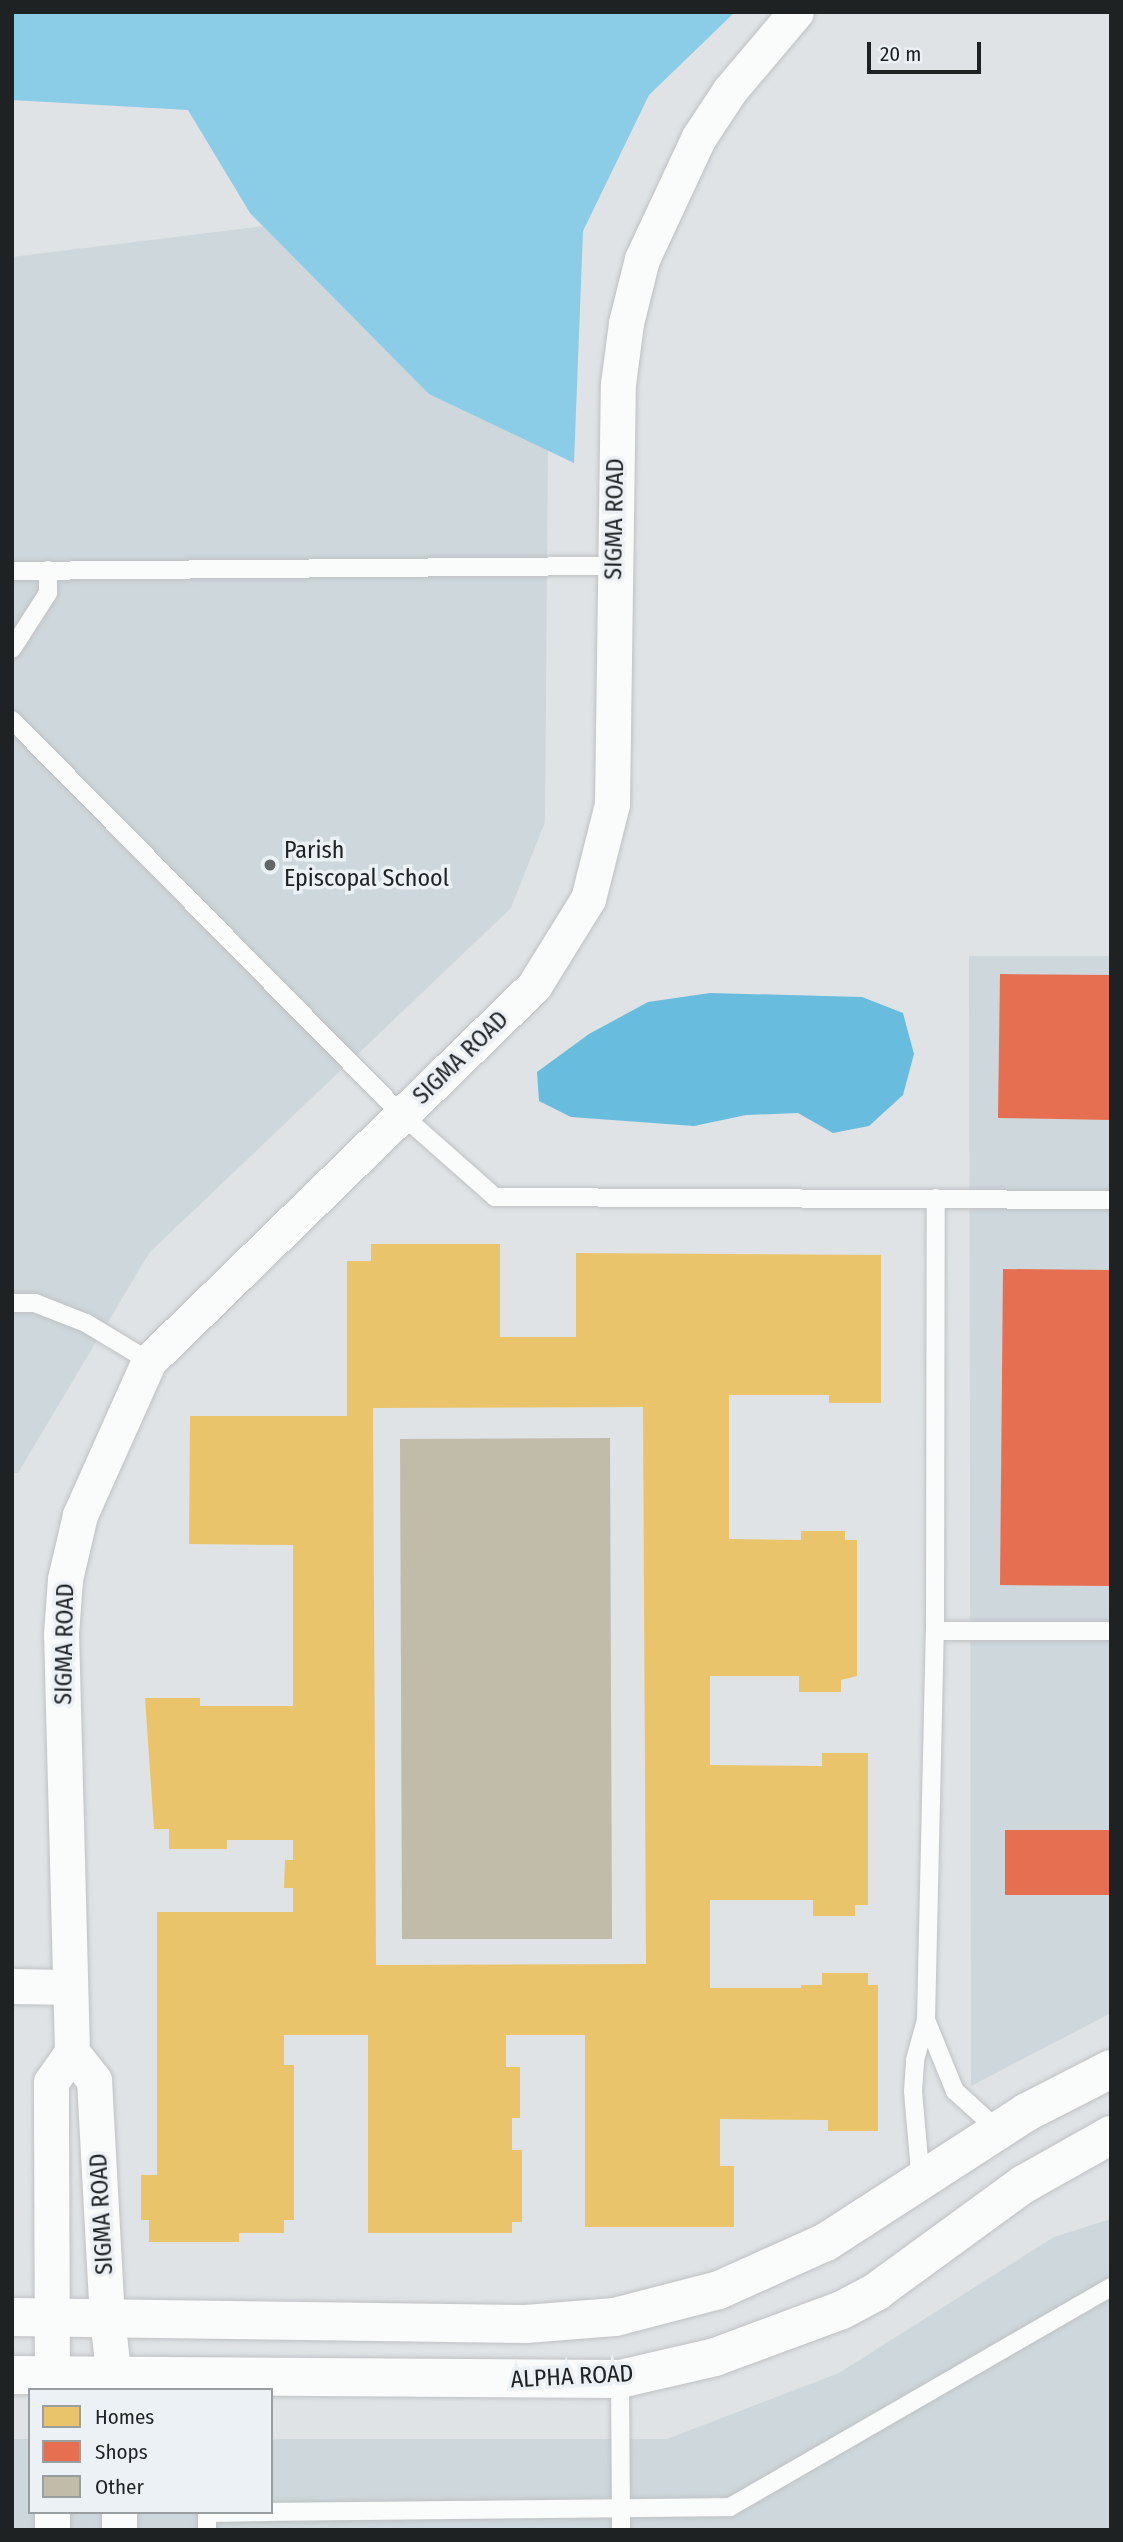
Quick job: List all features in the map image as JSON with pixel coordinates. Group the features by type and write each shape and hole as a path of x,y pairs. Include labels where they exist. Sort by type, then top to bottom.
{"street":[{"name":"SIGMA ROAD","path":"112,2356 94,2080 72,2052 61,1634 65,1579 80,1515 149,1361 534,986 588,899 612,804 618,384 626,323 642,259 699,137 730,90 796,12"},
{"path":"12,1986 70,1987"},
{"name":"SIGMA ROAD","path":"52,2355 51,2082 72,2052"},
{"name":"ALPHA ROAD","path":"12,2317 52,2355 112,2356 615,2317 719,2290 826,2242 999,2131 1111,2069"},
{"name":"ALPHA ROAD","path":"12,2375 52,2355 620,2379 715,2357 842,2310 877,2291 1024,2184 1111,2135"},
{"path":"615,2317 620,2379"}],"lane":[{"path":"12,571 614,566"},
{"path":"12,649 48,593 48,570"},
{"path":"12,720 402,1115 495,1197 1111,1200"},
{"path":"921,2183 913,2091 915,2060 926,2020 936,1631 936,1198"},
{"path":"12,1303 35,1303 86,1323 149,1361"},
{"path":"936,1631 1111,1631"},
{"path":"926,2020 955,2091 999,2131"},
{"path":"273,2512 730,2507 1111,2287"},
{"path":"620,2379 621,2530"}],"shaded area":[{"path":"12,12 735,12 649,95 583,231 574,463 429,394 250,213 188,110 12,100"},
{"name":"Parish Episcopal School","path":"550,191 545,822 511,908 149,1253 18,1473 12,1473 12,257"},
{"path":"969,956 1111,956 1111,2013 971,2086"},
{"path":"710,993 862,997 903,1013 914,1054 903,1095 869,1126 833,1133 798,1113 746,1115 694,1126 571,1117 539,1101 537,1072 589,1034 648,1002"},
{"path":"1111,2219 1111,2530 12,2530 12,2439 28,2439 28,2514 273,2514 273,2439 667,2439 839,2373 1054,2237"}],"building: Homes":[{"path":"371,1244 500,1244 500,1337 576,1337 576,1253 881,1255 881,1403 829,1403 829,1395 729,1395 729,1539 801,1540 801,1531 845,1531 845,1540 857,1540 857,1676 841,1680 841,1692 799,1692 799,1676 710,1676 710,1765 822,1766 822,1753 868,1753 868,1905 855,1905 855,1916 813,1916 813,1900 710,1900 710,1988 801,1988 801,1985 822,1985 822,1973 868,1973 868,1985 878,1985 878,2131 828,2131 828,2120 720,2119 720,2166 734,2166 734,2227 585,2227 585,2035 506,2035 506,2067 520,2067 520,2118 512,2118 512,2150 522,2150 522,2222 512,2222 512,2233 368,2233 368,2035 284,2035 284,2065 294,2065 294,2220 284,2220 284,2233 239,2233 239,2242 149,2242 149,2220 141,2220 141,2175 157,2175 157,1912 293,1912 293,1888 284,1888 285,1860 293,1860 293,1840 227,1840 227,1849 169,1849 169,1829 154,1829 145,1698 200,1698 200,1706 293,1706 293,1545 189,1544 190,1416 347,1416 347,1261 371,1261","holes":["643,1407 646,1964 376,1965 373,1408"]}],"building: Shops":[{"path":"1000,974 1111,975 1111,1120 998,1118"},
{"path":"1003,1269 1111,1270 1111,1586 1000,1585"},
{"path":"1005,1830 1111,1830 1111,1895 1005,1895"}],"building: Other":[{"path":"610,1438 612,1939 402,1939 400,1439"}],"place":[{"name":"Parish Episcopal School","path":"270,865"}]}
